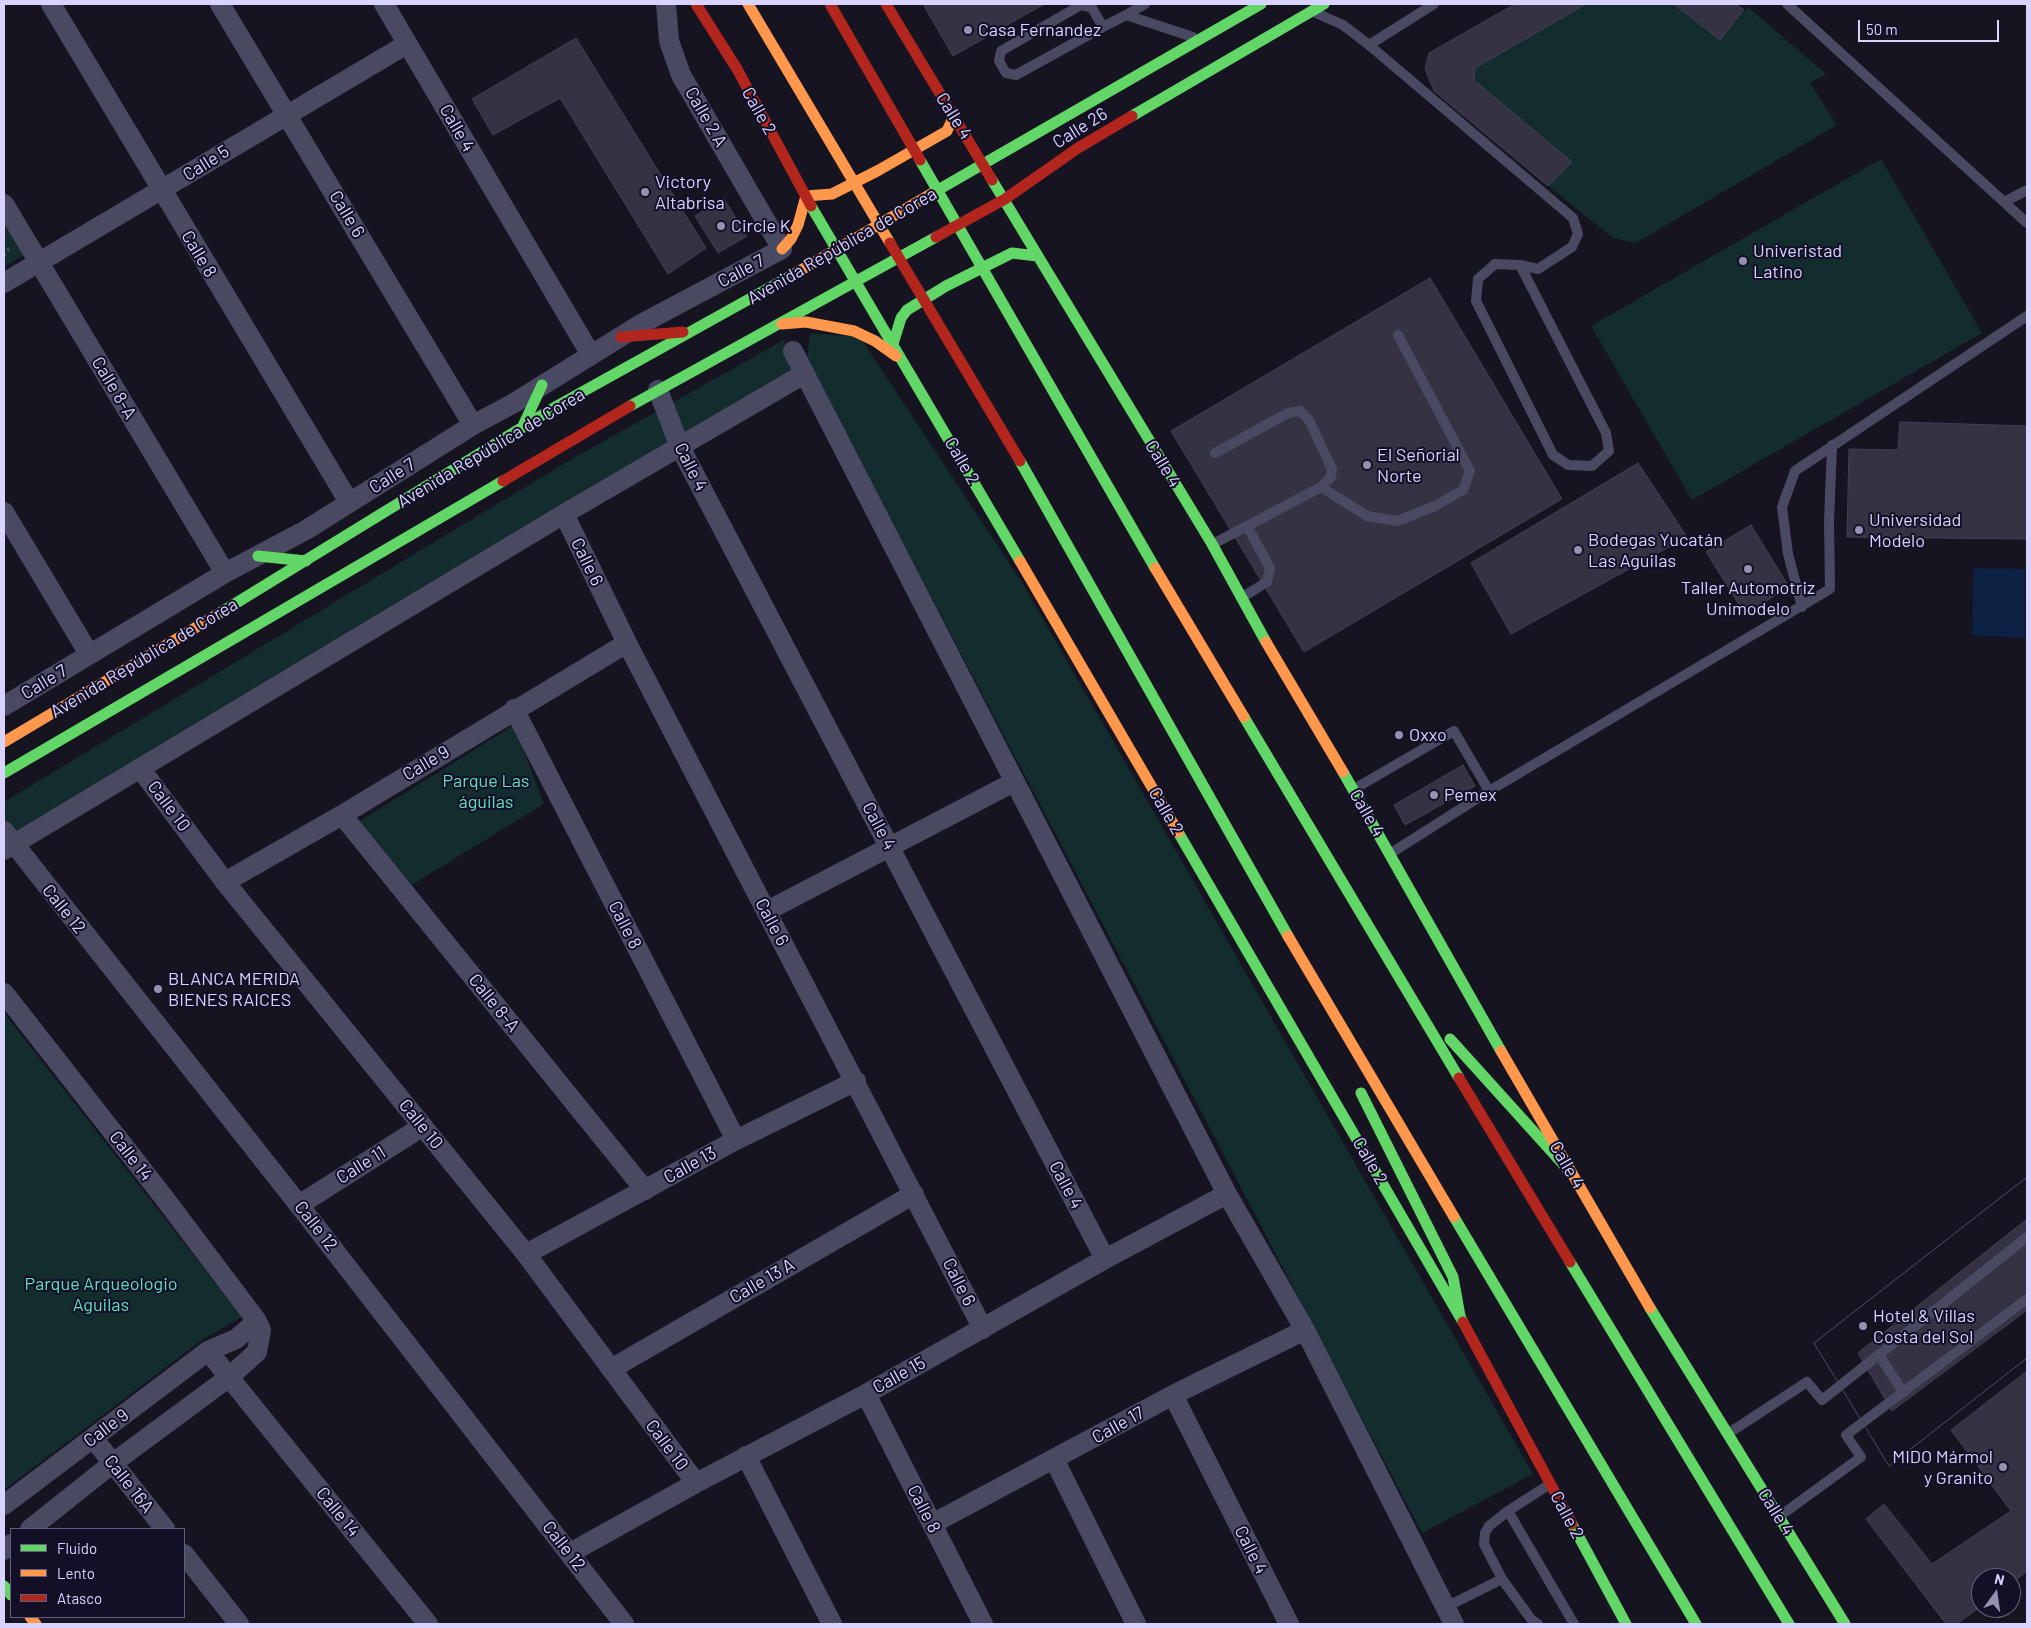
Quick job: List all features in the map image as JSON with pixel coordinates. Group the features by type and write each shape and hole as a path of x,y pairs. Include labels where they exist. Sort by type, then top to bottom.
{"main road":[{"name":"Calle 2","path":"696,4 737,70 836,251 904,362 1460,1316 1626,1624"},
{"path":"748,4 1044,501 1316,985 1696,1624"},
{"path":"830,4 1094,465 1407,992 1790,1624"},
{"name":"Calle 4","path":"886,4 1212,544 1240,598 1354,789 1572,1174 1845,1624"},
{"name":"Calle 26","path":"984,164 1015,144 1155,67 1197,38 1261,4"},
{"name":"Calle 26","path":"855,282 1005,199 1078,148 1324,4"},
{"path":"782,250 791,239 798,225 806,196 832,194 879,170 947,131 954,116"},
{"name":"Avenida República de Corea","path":"4,742 522,428 836,251 984,164"},
{"path":"892,344 901,318 907,310 946,286 1012,253 1037,256"},
{"name":"Avenida República de Corea","path":"4,773 658,390 855,282"},
{"path":"774,326 806,322 854,331 875,341 904,362"},
{"path":"621,337 692,331"},
{"path":"522,428 542,385"},
{"path":"258,556 306,560"},
{"path":"1316,985 1348,1063"},
{"path":"1407,992 1572,1174"},
{"path":"1355,1080 1453,1277 1460,1316"}],"street":[{"name":"Calle 8","path":"51,4 161,191 349,502"},
{"name":"Calle 6","path":"220,4 473,426"},
{"name":"Calle 4","path":"384,4 591,355"},
{"name":"Calle 2 A","path":"666,4 669,42 681,75 782,250"},
{"name":"Calle 5","path":"4,283 161,191 287,113 407,44"},
{"name":"Calle 8-A","path":"4,204 225,573"},
{"name":"Calle 7","path":"4,706 225,573 306,530 621,337 730,276 782,250"},
{"path":"793,351 1227,1194 1306,1330 1450,1616"},
{"path":"7,842 140,768 564,514 804,374"},
{"name":"Calle 4","path":"658,390 680,447 1106,1259"},
{"path":"4,512 90,654"},
{"name":"Calle 6","path":"564,514 626,643 856,1082 982,1329"},
{"name":"Calle 9","path":"225,882 342,815 514,709 626,643"},
{"name":"Calle 8","path":"514,709 736,1140"},
{"name":"Calle 10","path":"140,768 225,882 526,1254 696,1483"},
{"path":"767,911 1014,782"},
{"name":"Calle 8-A","path":"342,815 645,1190"},
{"name":"Calle 12","path":"7,842 299,1204 624,1624"},
{"name":"Calle 14","path":"4,993 257,1321"},
{"name":"Calle 13","path":"526,1254 736,1140 856,1082"},
{"name":"Calle 11","path":"299,1204 422,1126"},
{"name":"Calle 13 A","path":"611,1369 914,1194"},
{"name":"Calle 15","path":"570,1553 746,1456 866,1394 1106,1259 1227,1194"},
{"path":"208,1351 236,1338 257,1321 261,1330 257,1352 228,1378"},
{"name":"Calle 17","path":"932,1524 1173,1394 1306,1330"},
{"name":"Calle 9","path":"4,1505 208,1351"},
{"name":"Calle 14","path":"208,1351 423,1623"},
{"name":"Calle 9","path":"31,1528 113,1463 228,1378"},
{"name":"Calle 8","path":"866,1394 983,1624"},
{"name":"Calle 4","path":"1173,1394 1289,1624"},
{"name":"Calle 16A","path":"92,1438 164,1528"},
{"path":"746,1456 832,1624"},
{"path":"1054,1459 1136,1624"},
{"path":"185,1555 239,1624"}],"lane":[{"path":"1103,27 1092,8 1081,6 1001,51 998,61 1006,73 1016,75 1145,4"},
{"path":"1369,45 1434,4"},
{"path":"1787,4 2027,223"},
{"path":"1310,11 1343,25 1369,45 1573,218 1578,234 1572,247 1538,269 1520,265 1495,264 1478,279 1476,301 1553,455 1568,465 1592,466 1610,452 1606,432 1520,265"},
{"path":"1126,15 1197,38"},
{"path":"2004,202 2027,190"},
{"path":"1802,607 1788,554 1782,507 1795,471 2027,316"},
{"path":"1321,487 1367,516 1397,521 1435,506 1463,490 1470,471 1398,335"},
{"path":"1212,544 1321,487 1331,477 1332,469 1309,420 1300,412 1288,413 1215,453"},
{"path":"1390,854 1489,791 1830,589 1829,521 1832,445"},
{"path":"1240,598 1267,582 1270,568 1247,526"},
{"path":"1354,789 1454,731 1489,791"},
{"path":"1728,1434 1807,1382 1822,1400 2027,1238"},
{"path":"1779,1516 1861,1457 1846,1435 2027,1299"},
{"path":"1879,1355 1903,1392"},
{"path":"1538,1624 1531,1619 1502,1579 1484,1544 1485,1533 1489,1526 1508,1511 1551,1484"},
{"path":"1508,1511 1574,1624"},
{"path":"1450,1616 1502,1579"}],"green space":[{"path":"1586,4 1674,4 1720,40 1748,7 1826,74 1810,83 1837,125 1636,243 1613,238 1548,186 1571,161 1474,80 1475,68"},
{"path":"1881,159 1982,333 1692,500 1591,326"},
{"path":"4,223 23,255 4,267"},
{"path":"810,333 860,337 1023,584 1533,1474 1422,1533 807,360"},
{"path":"784,340 792,371 15,832 4,822 4,802 570,460"},
{"name":"Parque Las águilas","path":"514,725 544,804 405,889 355,824"},
{"name":"Parque Arqueologio Aguilas","path":"4,1013 242,1317 202,1340 4,1490"}],"water":[{"name":"Universidad Modelo","path":"1974,568 2025,569 2025,638 1972,635"}],"building":[{"name":"Casa Fernandez","path":"923,4 1044,4 953,56"},
{"path":"1515,4 1586,4 1475,68 1474,80 1572,162 1548,186 1434,91 1425,69 1429,53"},
{"path":"1674,4 1736,4 1744,10 1720,40"},
{"name":"Victory Altabrisa","path":"576,38 706,248 668,274 560,98 493,135 472,99"},
{"name":"Circle K","path":"724,199 747,236 718,253 695,216"},
{"name":"El Señorial Norte","path":"1430,278 1562,499 1304,652 1171,431"},
{"path":"1900,422 2027,426 2027,539 1847,537 1849,449 1898,450"},
{"name":"Bodegas Yucatán Las Aguilas","path":"1638,463 1687,537 1511,634 1471,563"},
{"name":"Taller Automotriz Unimodelo","path":"1751,525 1789,587 1745,614 1706,552"},
{"name":"Pemex","path":"1463,765 1475,786 1405,825 1394,805"},
{"path":"2027,1177 2027,1358 1889,1466 1814,1343"},
{"name":"Hotel & Villas Costa del Sol","path":"2027,1177 2027,1219 1858,1353 1892,1411 2027,1310 2027,1358 1889,1466 1814,1343"},
{"name":"MIDO Mármol y Granito","path":"2027,1371 2027,1571 2021,1576 2021,1568 1971,1568 1971,1614 1957,1624 1946,1624 1866,1519 1884,1504 1932,1564 2011,1511 1951,1430"}],"traffic: fast":[{"path":"931,194 1261,4"},
{"path":"1132,116 1324,4"},
{"path":"920,160 1155,568"},
{"path":"992,180 1212,544 1266,642"},
{"path":"811,206 1020,561"},
{"path":"630,406 936,237"},
{"path":"893,344 901,318 907,310 946,286 1012,253 1037,256"},
{"path":"215,616 557,406 796,273"},
{"path":"522,428 542,385"},
{"path":"1020,461 1288,936"},
{"path":"4,773 503,481"},
{"path":"258,556 306,561"},
{"path":"1244,717 1459,1078"},
{"path":"1343,772 1501,1051"},
{"path":"1178,832 1463,1322"},
{"path":"1450,1039 1572,1174"},
{"path":"1361,1093 1453,1277 1460,1316"},
{"path":"1454,1217 1696,1624"},
{"path":"1570,1262 1789,1624"},
{"path":"1650,1308 1845,1624"},
{"path":"1572,1524 1626,1624"},
{"path":"4,1586 10,1594"}],"traffic: slow":[{"path":"748,4 890,243"},
{"path":"782,249 791,239 798,225 806,196 832,194 879,170 947,131 954,116"},
{"path":"796,273 931,194"},
{"path":"782,324 806,322 854,331 875,341 896,356"},
{"path":"1020,561 1178,832"},
{"path":"1155,568 1244,717"},
{"path":"4,742 215,616"},
{"path":"1266,642 1343,772"},
{"path":"1288,936 1454,1217"},
{"path":"1501,1051 1650,1308"},
{"path":"31,1618 36,1624"}],"traffic: jam":[{"path":"696,4 737,69 811,206"},
{"path":"830,4 920,160"},
{"path":"886,4 992,180"},
{"path":"936,237 1005,199 1078,148 1132,116"},
{"path":"890,243 1020,461"},
{"path":"621,337 683,332"},
{"path":"503,481 630,406"},
{"path":"1459,1078 1570,1262"},
{"path":"1463,1322 1572,1524"}],"place":[{"name":"Casa Fernandez","path":"968,30"},
{"name":"Victory Altabrisa","path":"645,192"},
{"name":"Circle K","path":"721,226"},
{"name":"Univeristad Latino","path":"1743,261"},
{"name":"El Señorial Norte","path":"1367,465"},
{"name":"Universidad Modelo","path":"1859,530"},
{"name":"Bodegas Yucatán Las Aguilas","path":"1578,550"},
{"name":"Taller Automotriz Unimodelo","path":"1748,569"},
{"name":"Oxxo","path":"1399,735"},
{"name":"Pemex","path":"1434,795"},
{"name":"BLANCA MERIDA BIENES RAICES","path":"158,989"},
{"name":"Hotel & Villas Costa del Sol","path":"1863,1326"},
{"name":"MIDO Mármol y Granito","path":"2003,1467"}]}
